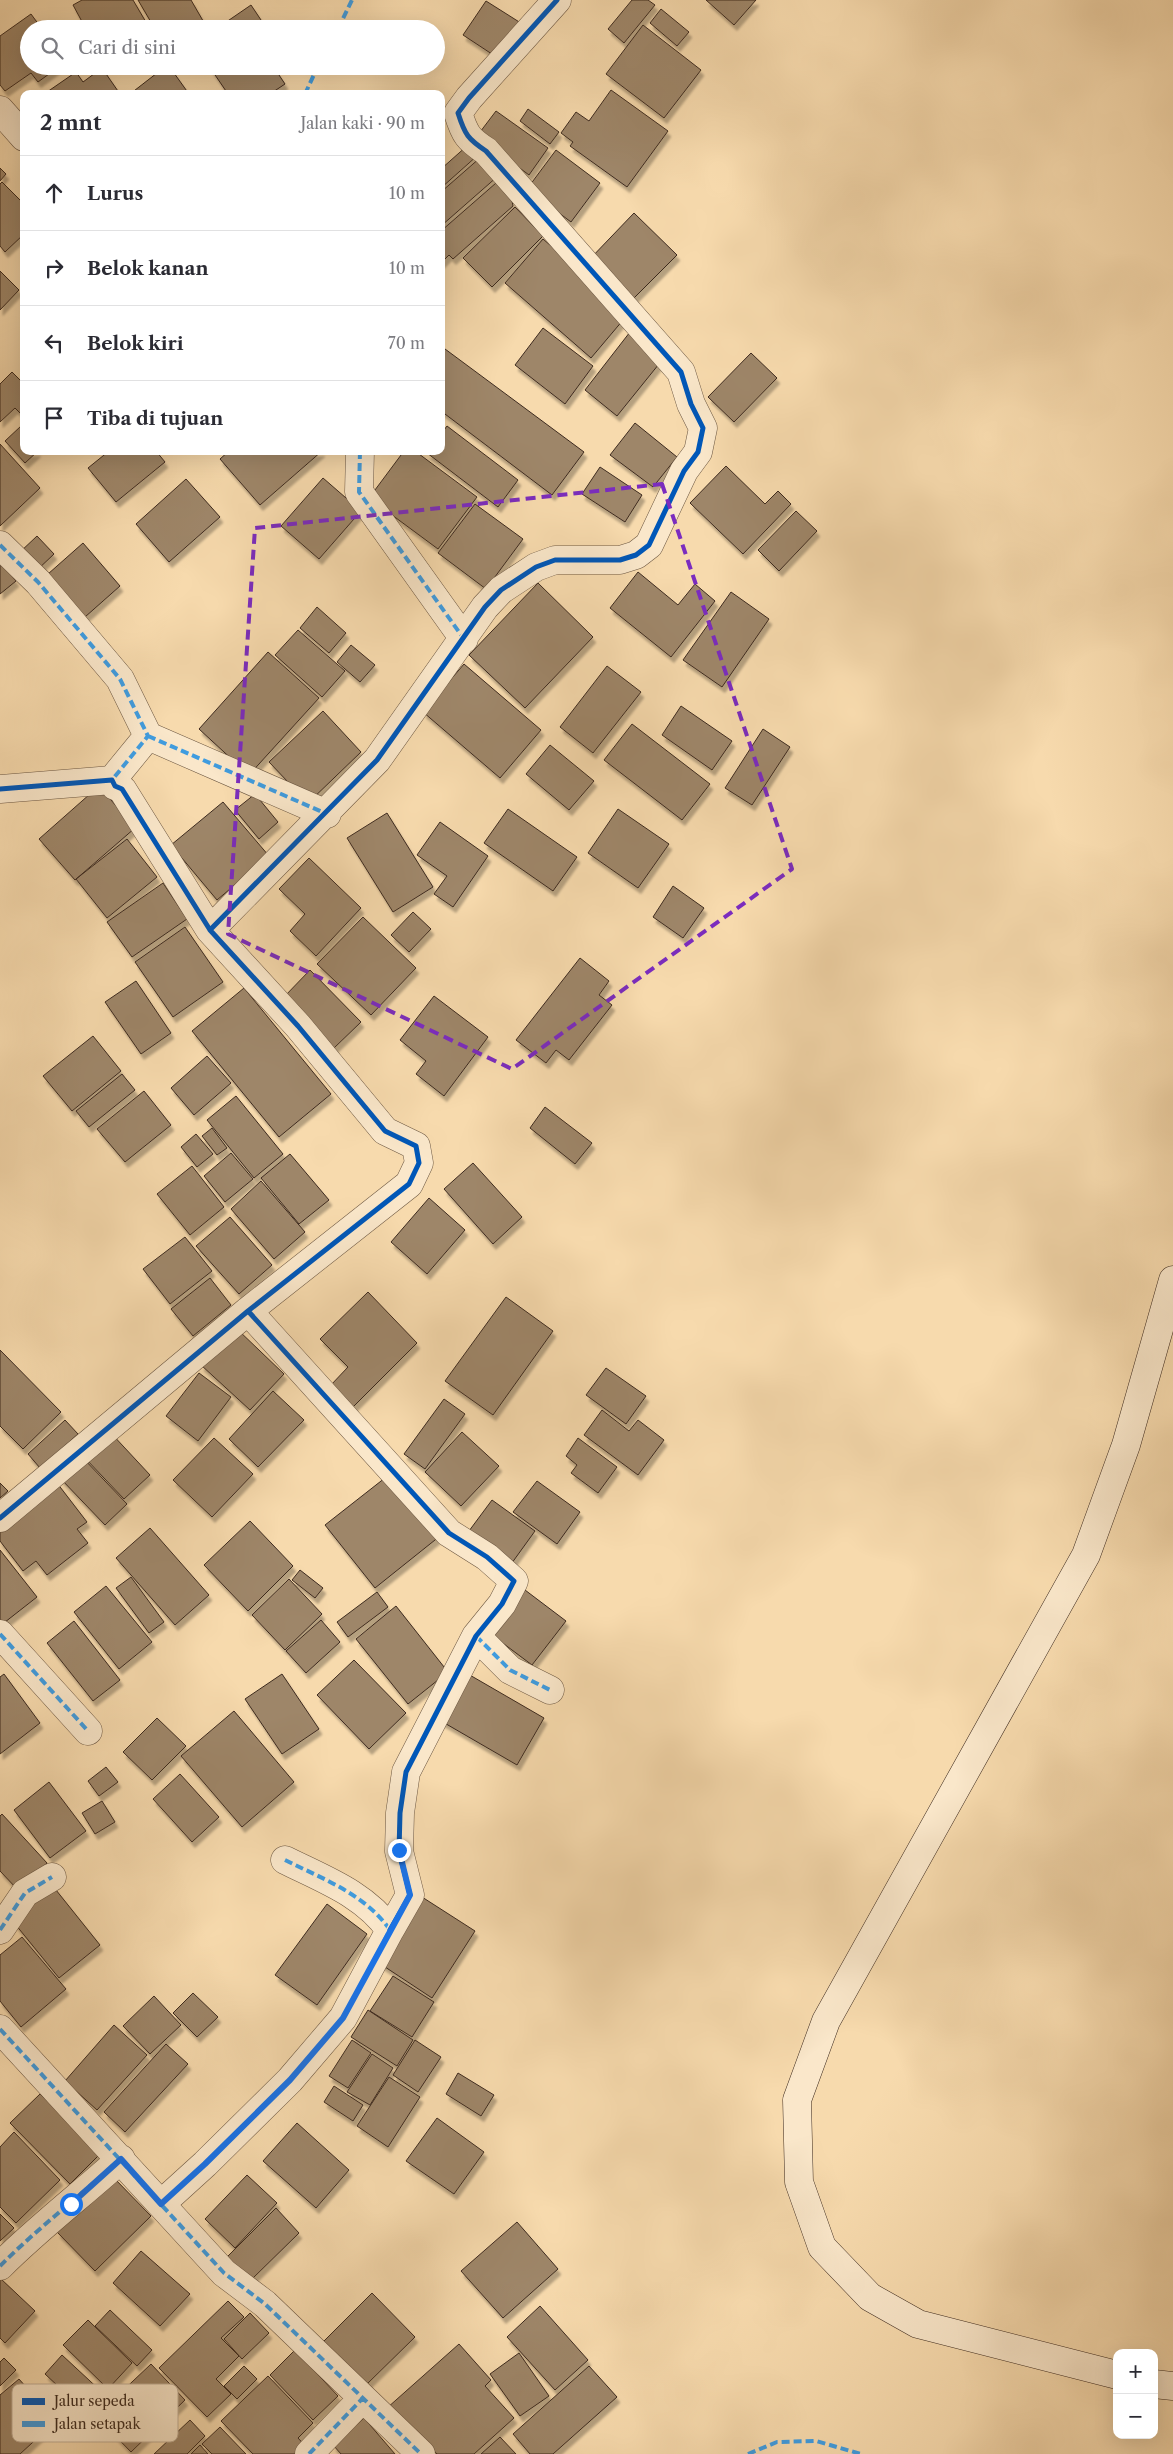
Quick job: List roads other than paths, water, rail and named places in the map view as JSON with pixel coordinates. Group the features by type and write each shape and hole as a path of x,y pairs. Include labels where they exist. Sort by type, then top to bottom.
{"street":[{"path":"210,930 327,814 377,760 485,607 501,590 536,567 556,560 620,560 636,555 649,545 684,471 698,452 703,428 691,404 681,372 486,151 467,138 461,124 458,114 469,98 557,0"},
{"path":"0,110 20,132"},
{"path":"360,455 359,492 464,638"},
{"path":"0,545 38,582 120,679 148,736 327,814"},
{"path":"0,789 112,780 148,736"},
{"path":"0,1518 248,1311 409,1184 418,1163 416,1146 385,1131 298,1026 210,930 122,789 116,786 112,780"},
{"path":"1113,2374 972,2340 918,2324 870,2297 822,2247 799,2182 797,2100 826,2021 1086,1555 1126,1445 1173,1280"},
{"path":"161,2204 205,2164 290,2080 343,2018 410,1895 399,1850 400,1813 406,1772 476,1636 502,1604 514,1581 488,1557 450,1533 248,1311"},
{"path":"0,1634 88,1731"},
{"path":"476,1636 510,1670 550,1690"},
{"path":"285,1860 355,1896 378,1913 390,1930"},
{"path":"0,1930 25,1893 52,1877"},
{"path":"0,2029 224,2273 265,2304 420,2454"},
{"path":"0,2266 25,2241 71,2204 121,2159"},
{"path":"1158,2384 1173,2386"},
{"path":"309,2454 362,2399"}]}
